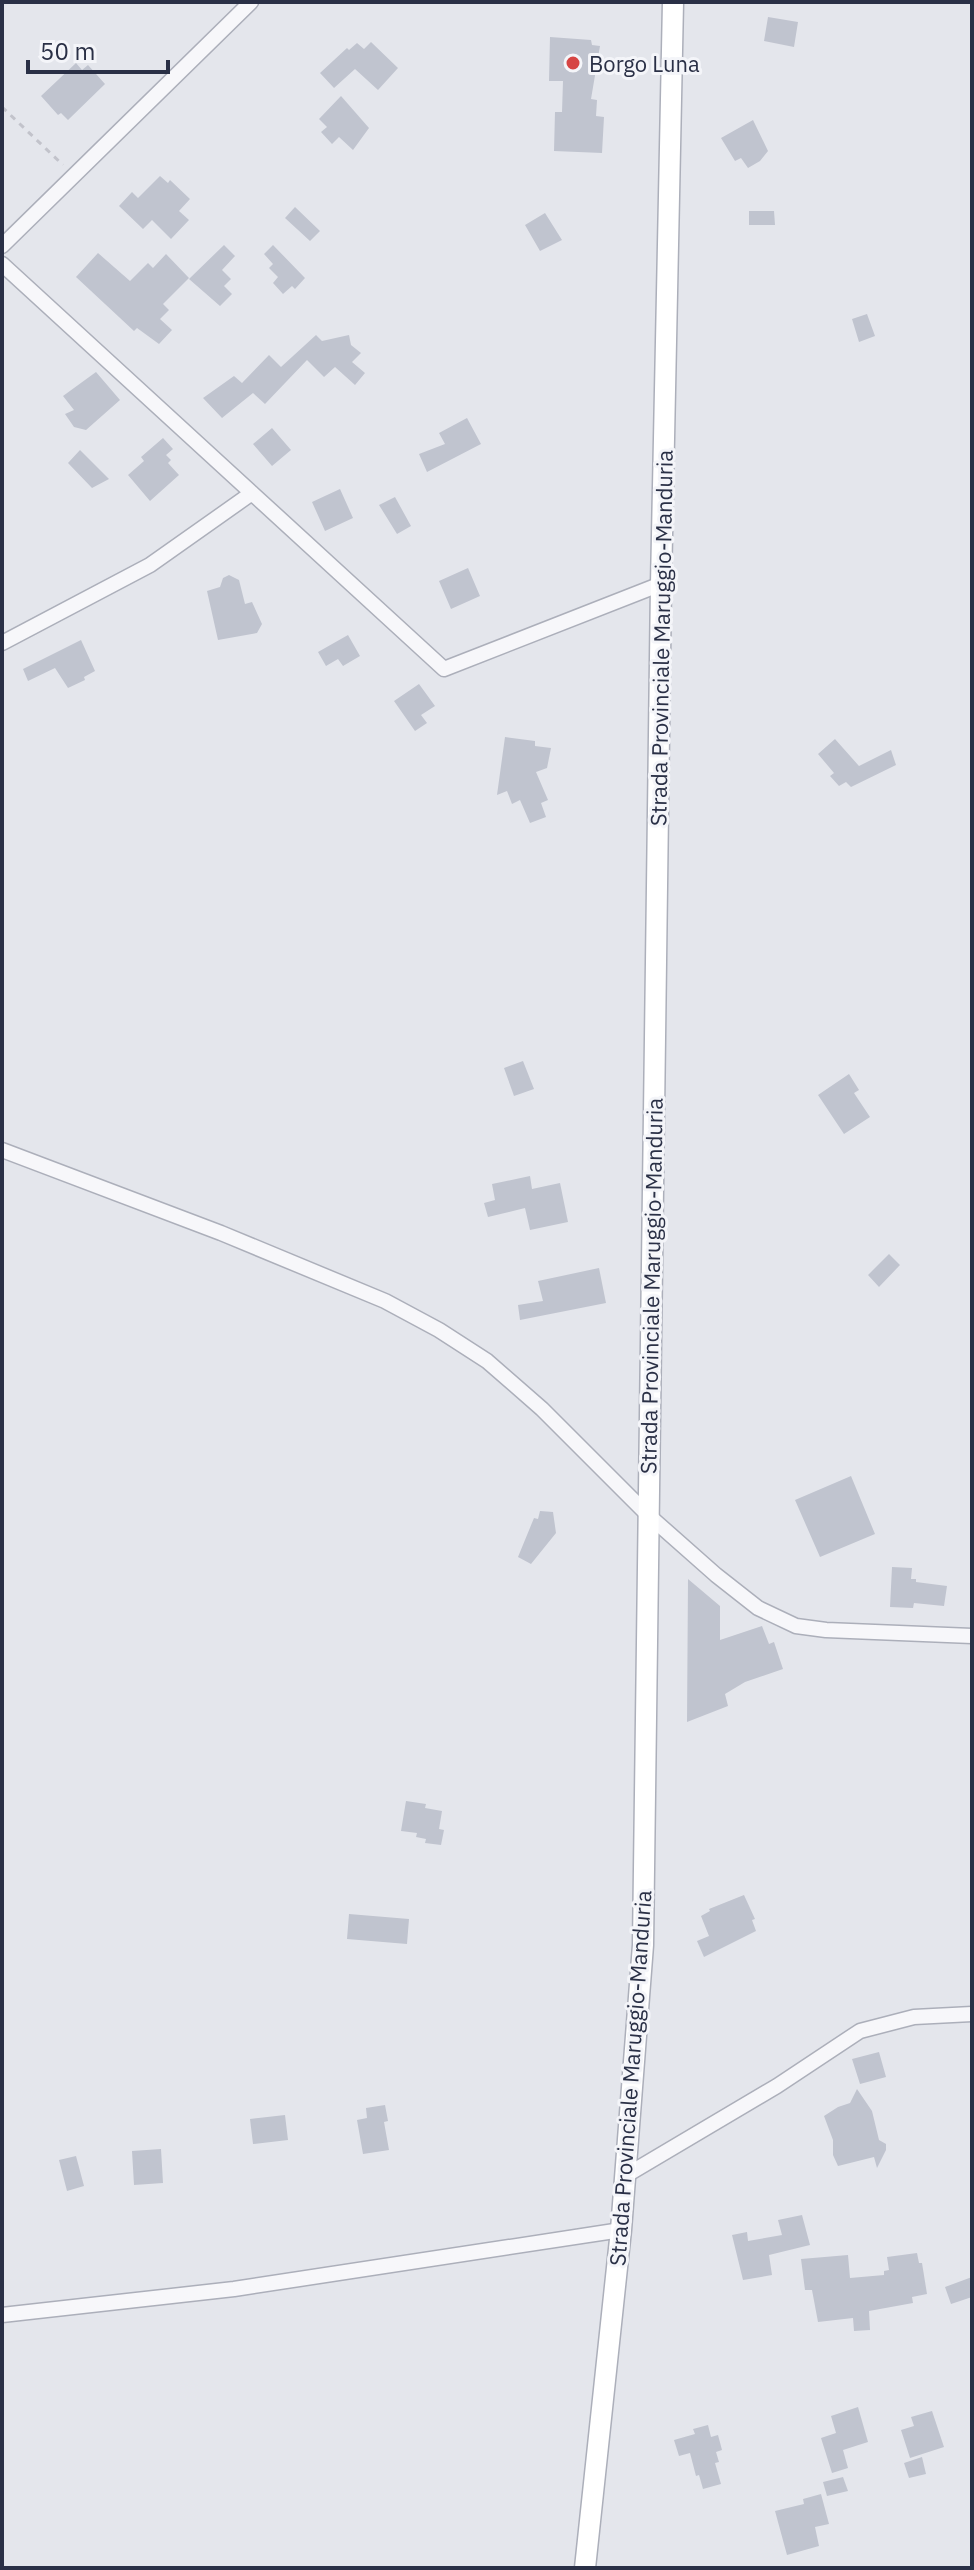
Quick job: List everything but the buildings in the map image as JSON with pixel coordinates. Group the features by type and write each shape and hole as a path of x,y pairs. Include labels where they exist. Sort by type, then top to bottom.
{"main road":[{"name":"Strada Provinciale Maruggio-Manduria","path":"585,2568 621,2230 643,1945 661,584 673,2"}],"street":[{"path":"2,246 251,2"},
{"path":"2,264 444,669 661,584"},
{"path":"2,643 150,565 252,493"},
{"path":"2,1150 221,1233 385,1301 439,1330 487,1361 542,1409 647,1514 758,1608 796,1626 826,1630 972,1636"},
{"path":"625,2176 777,2086 860,2031 914,2017 972,2014"},
{"path":"2,2315 234,2289 621,2230"}],"path":[{"path":"2,107 74,176"}],"place":[{"name":"Borgo Luna","path":"573,63"}]}
